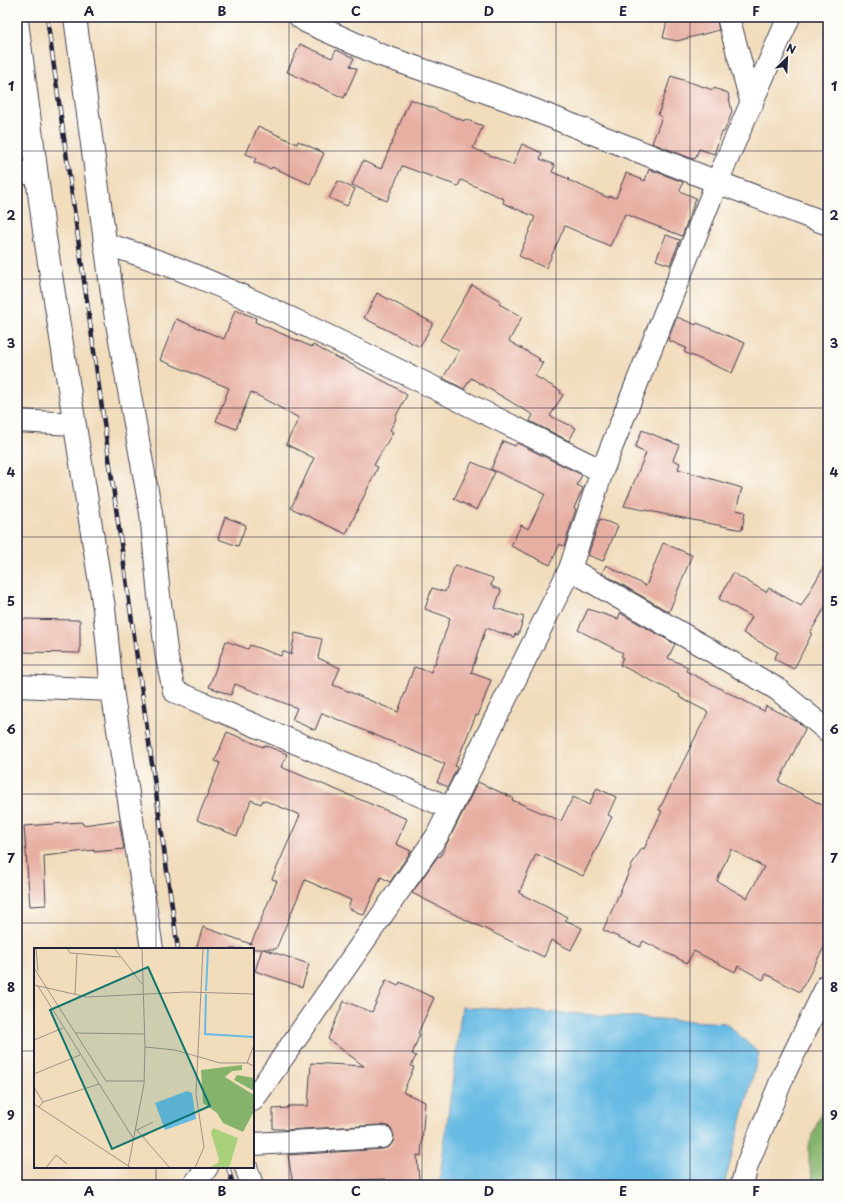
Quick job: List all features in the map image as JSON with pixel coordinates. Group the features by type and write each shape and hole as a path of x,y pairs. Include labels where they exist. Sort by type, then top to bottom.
{"street":[{"path":"74,17 113,301 151,513 166,650 174,691 450,808"},
{"path":"300,17 306,22 378,54 511,101 828,224"},
{"path":"728,17 752,104"},
{"path":"254,1099 437,836 570,569 602,471 717,182 789,17"},
{"path":"17,21 27,173 44,231 104,608 112,690 152,948"},
{"path":"106,244 139,253 236,293 365,353 602,471"},
{"path":"17,421 74,424"},
{"path":"570,569 776,689 828,730"},
{"path":"17,686 112,690"},
{"path":"742,1185 747,1165 784,1074 828,984"},
{"path":"254,1144 382,1136"},
{"path":"188,1168 193,1185"},
{"path":"193,1185 206,1168"},
{"path":"246,1168 252,1185"}],"green space":[{"path":"828,1095 828,1185 814,1185 809,1163 809,1145"}],"water":[{"path":"462,1007 725,1023 759,1053 724,1185 441,1185 440,1177"}],"building":[{"path":"668,17 716,17 719,30 677,41 663,38"},
{"path":"300,44 332,58 336,50 354,58 350,66 357,69 344,98 287,72"},
{"path":"671,76 713,90 714,88 728,93 732,112 724,132 722,132 714,154 699,149 695,159 693,159 652,143 662,117 658,115"},
{"path":"410,99 464,121 465,119 483,126 473,148 513,165 522,144 542,153 540,159 555,165 552,172 609,198 609,196 616,198 626,173 645,181 649,169 683,182 680,191 696,198 682,236 625,214 610,246 565,226 546,268 519,256 535,217 503,203 504,199 461,180 458,186 402,166 387,201 352,185 363,161 381,169"},
{"path":"258,126 297,144 298,141 324,153 310,184 272,167 271,169 254,162 256,158 246,154"},
{"path":"338,181 355,189 347,206 329,198"},
{"path":"666,235 680,240 670,265 656,260"},
{"path":"472,285 501,301 499,304 522,317 509,341 540,359 538,360 543,363 535,376 561,391 560,393 563,395 550,416 576,428 569,441 530,421 533,415 471,378 464,389 443,378 459,351 440,340"},
{"path":"377,293 433,323 420,347 364,318"},
{"path":"235,310 256,318 255,322 312,347 313,345 393,386 407,395 390,430 393,432 374,465 378,467 346,534 291,508 314,458 286,444 299,418 251,392 236,429 216,421 229,388 160,360 176,319 224,339"},
{"path":"677,317 696,325 697,323 745,343 732,373 684,352 686,348 668,340"},
{"path":"642,430 679,445 673,460 680,463 678,469 742,488 736,510 745,512 742,530 624,506 646,453 635,448"},
{"path":"503,441 515,446 517,443 582,475 577,485 583,488 574,508 576,509 564,546 560,544 550,565 511,546 521,525 528,529 545,494 491,469"},
{"path":"472,462 495,472 477,510 454,499"},
{"path":"225,517 246,525 238,546 218,539"},
{"path":"600,519 618,526 603,561 588,555"},
{"path":"663,543 692,555 669,612 602,573 606,565 646,586"},
{"path":"828,560 828,602 810,633 812,633 794,669 774,659 778,652 743,633 752,617 719,599 733,573 766,592 769,588 801,606"},
{"path":"455,565 493,578 491,586 501,590 495,608 524,617 518,635 515,634 514,637 486,628 471,673 491,680 478,716 476,715 448,787 437,782 445,764 322,713 315,730 292,720 297,708 235,684 231,695 209,687 226,641 248,649 250,645 281,656 283,651 291,655 295,633 322,639 318,658 340,668 333,685 398,712 414,667 431,672 435,664 450,618 425,609 432,588 445,592"},
{"path":"588,609 618,619 620,613 675,644 668,658 688,667 686,671 764,711 766,706 798,722 805,729 779,782 828,808 828,940 800,992 766,974 763,980 738,966 735,972 694,951 687,963 643,941 640,947 603,930 632,865 642,848 644,849 662,811 659,810 708,712 679,697 680,695 620,665 623,657 621,656 623,653 578,630","holes":["731,849 764,867 747,898 717,881"]},
{"path":"19,619 80,620 80,653 19,652"},
{"path":"227,732 263,747 264,745 287,754 281,767 407,819 396,844 411,851 390,882 381,877 364,915 348,908 351,900 305,880 276,949 263,949 309,964 302,987 255,971 262,949 196,948 203,927 251,944 277,881 272,879 300,815 263,800 261,804 251,800 237,836 197,820 220,763 215,761"},
{"path":"478,782 513,798 512,800 561,821 573,797 589,805 597,788 616,797 608,815 612,817 583,876 536,854 519,893 567,917 565,920 582,928 571,950 551,940 544,957 412,893 438,856 440,857"},
{"path":"119,820 124,849 94,852 94,850 44,856 46,905 30,906 24,826 82,822 83,825"},
{"path":"386,980 398,986 400,982 434,998 418,1033 420,1034 412,1054 416,1056 411,1066 414,1067 403,1092 425,1102 421,1156 417,1155 419,1181 386,1183 385,1179 293,1185 288,1155 383,1149 389,1147 393,1142 394,1136 392,1130 388,1126 382,1125 284,1130 273,1129 273,1109 288,1108 288,1106 308,1106 311,1063 364,1066 328,1039 344,1001 372,1012"}],"railway":[{"path":"47,17 178,948"},
{"path":"228,1168 233,1185"}]}
